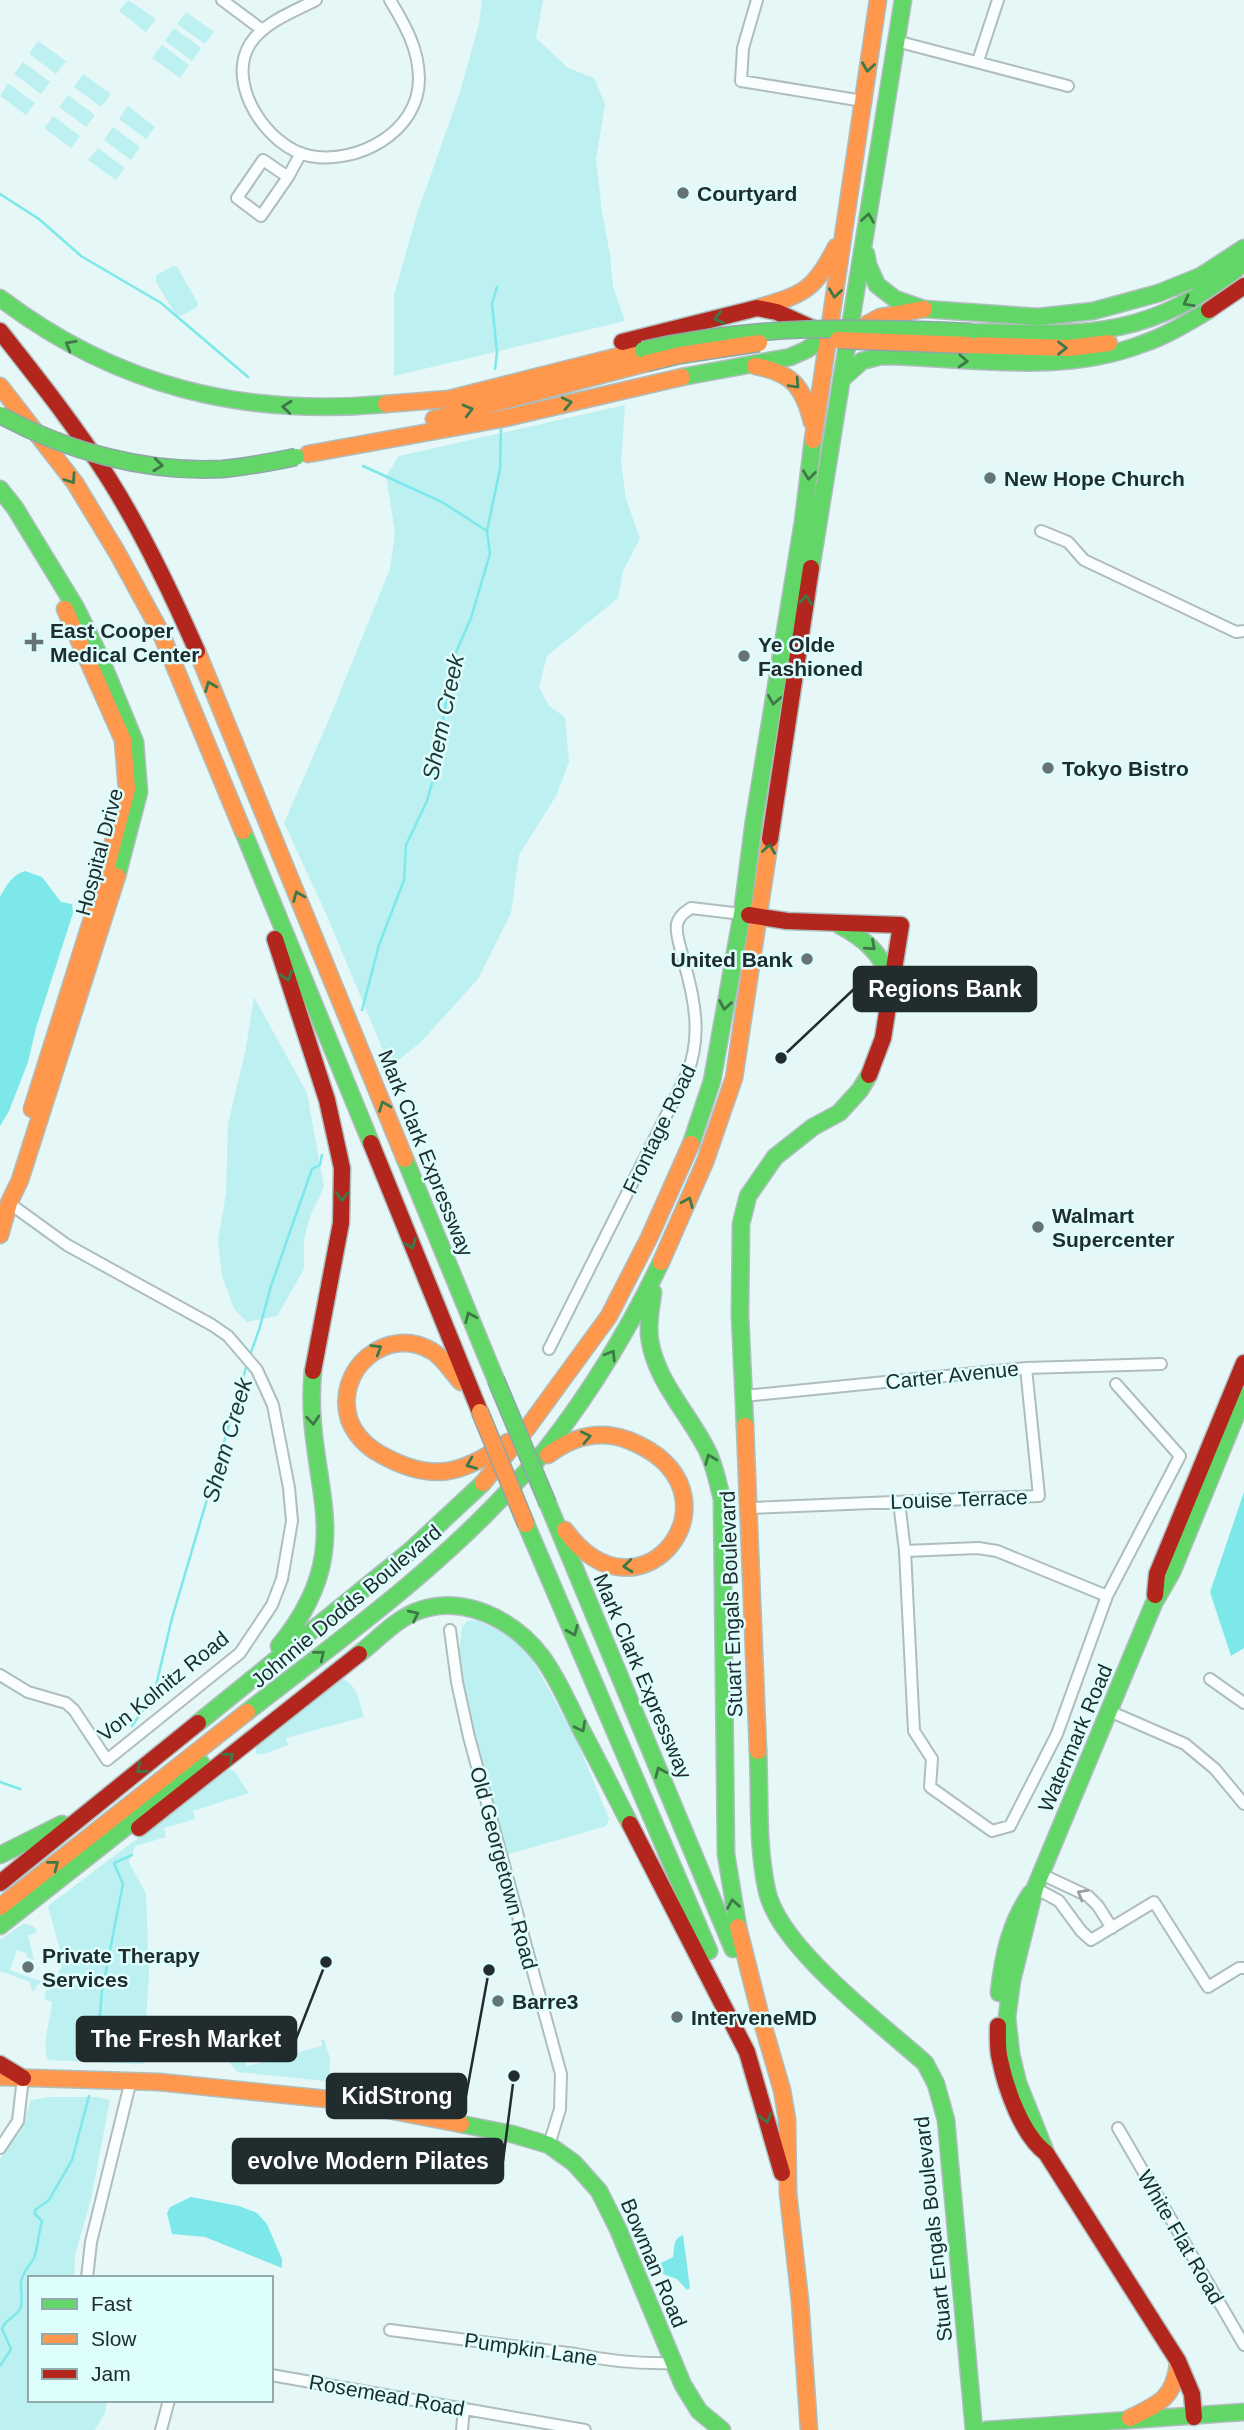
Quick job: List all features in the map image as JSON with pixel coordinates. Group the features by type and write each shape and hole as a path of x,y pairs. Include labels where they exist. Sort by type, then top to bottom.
{"main road":[{"name":"Johnnie Dodds Boulevard","path":"0,1883 410,1551 481,1486 609,1316 649,1238 686,1158 712,1081 742,914 754,821 803,522 878,0"},
{"name":"Johnnie Dodds Boulevard","path":"0,1907 424,1573 494,1506 549,1446 595,1381 635,1317 705,1162 734,1078 809,582 903,0"},
{"path":"355,407 786,300 812,287 828,264 843,234"},
{"path":"864,244 868,265 877,285 895,299 924,309 1019,318 1093,311 1159,293 1201,276 1244,248"},
{"path":"0,298 37,326 81,351 180,389 227,400 268,405 304,408 355,407 449,399 645,356 802,339 970,338 1068,334 1121,327 1151,320 1188,303 1244,263"},
{"path":"842,379 862,361 881,356 1020,363 1089,360 1163,337 1244,286"},
{"path":"757,308 777,312 829,335 850,334 880,317 924,309"},
{"path":"970,338 1034,348 1099,346 1141,336 1209,310"},
{"name":"Mark Clark Expressway","path":"0,331 59,407 102,470 127,510 170,591 761,2018"},
{"path":"850,334 895,356"},
{"path":"0,415 70,446 140,463 202,470 249,466 379,443 648,386 696,373 747,365 803,352 829,335"},
{"path":"302,456 645,356"},
{"path":"747,365 768,368 792,379 805,397 814,433"},
{"path":"0,386 75,483 142,596 186,691 526,1524 723,1986 747,2052 788,2193"},
{"name":"Hospital Drive","path":"0,489 15,508 76,608 100,657 135,742 139,792 114,887 20,1180 4,1199"},
{"name":"Hospital Drive","path":"0,506 64,608 123,740 127,789 97,900 4,1199 0,1235"},
{"path":"218,773 327,1099 336,1128 342,1171 338,1253 317,1336 312,1384 312,1420 326,1516 323,1560 306,1608 288,1635 250,1678"},
{"name":"Stuart Engals Boulevard","path":"742,914 788,921 901,925 883,1038 860,1090 839,1113 814,1127 775,1157 748,1196 740,1224 754,1688 764,1864 768,1893 775,1913 804,1955 925,2063 936,2084 946,2120 974,2430"},
{"path":"835,923 872,944 885,963 892,982"},
{"path":"660,1264 650,1311 649,1339 652,1351 671,1394 707,1451 722,1499 726,1854 735,1917 782,2090 787,2119 788,2193 800,2301 809,2430"},
{"path":"480,1412 445,1361 437,1353 414,1341 390,1342 371,1352 350,1378 345,1400 352,1425 368,1447 396,1464 431,1473 448,1472 479,1462 528,1427"},
{"name":"Watermark Road","path":"1154,1603 1157,1574 1244,1363"},
{"name":"Watermark Road","path":"1194,2417 1192,2394 1178,2361 1046,2153 1034,2144 1019,2116 999,2058 998,2004 1003,1953 1021,1905 1038,1881 1154,1603 1172,1572 1244,1396"},
{"path":"424,1573 473,1538 550,1453 583,1436 595,1434 618,1437 654,1454 667,1466 679,1486 686,1514 679,1533 661,1555 640,1566 619,1568 600,1563 581,1549 548,1504"},
{"name":"Johnnie Dodds Boulevard","path":"0,1933 175,1801 359,1654 416,1612 446,1604 480,1611 497,1618 533,1644 552,1672 747,2052"},
{"path":"0,1926 179,1785 267,1698"},
{"path":"0,1855 91,1810"},
{"path":"0,2064 23,2078"},
{"name":"Bowman Road","path":"0,2077 131,2080 335,2100 512,2134 550,2145 574,2163 599,2191 618,2229 683,2385 703,2422 722,2430"},
{"path":"1124,2421 1155,2406 1171,2394 1177,2380 1178,2361"},
{"path":"986,2430 1244,2412"}],"street":[{"path":"222,0 261,29"},
{"path":"316,0 261,29 244,55 243,72 247,94 254,109 281,142 301,153 326,158 360,153 375,146 403,121 417,96 419,79 414,47 408,30 390,0"},
{"path":"757,0 743,48 741,81 863,101"},
{"path":"978,61 998,0"},
{"path":"896,41 1069,86"},
{"path":"288,177 264,160 237,198 261,216 288,177 301,153"},
{"path":"1041,531 1068,542 1084,560 1236,632 1244,631"},
{"name":"Frontage Road","path":"549,1349 695,1055 694,998 679,942 677,924 680,916 691,908 742,914"},
{"name":"Von Kolnitz Road","path":"0,1675 28,1692 66,1703 74,1710 107,1760 240,1653 258,1629 277,1592 288,1553 292,1521 274,1405 257,1370 228,1336 67,1245 4,1199"},
{"name":"Carter Avenue","path":"744,1396 1026,1368 1161,1364"},
{"name":"Louise Terrace","path":"750,1508 1039,1496 1026,1368"},
{"path":"899,1502 905,1551 914,1731 932,1759 930,1787 992,1831 1010,1826 1057,1734 1107,1596 1180,1456 1116,1384"},
{"path":"905,1551 978,1548 997,1551 1107,1596"},
{"name":"Old Georgetown Road","path":"450,1630 457,1682 469,1737 561,2074 560,2109 550,2145"},
{"path":"1210,1679 1244,1703"},
{"path":"1109,1710 1185,1744 1215,1769 1244,1804"},
{"path":"1038,1881 1088,1896 1112,1928"},
{"path":"1038,1881 1059,1900 1081,1931 1091,1940 1154,1902 1208,1987 1241,1968 1243,1956"},
{"path":"0,2148 18,2121 23,2078"},
{"path":"87,2276 91,2242 131,2080"},
{"name":"White Flat Road","path":"1118,2128 1244,2345"},
{"name":"Pumpkin Lane","path":"390,2330 576,2354 601,2360 674,2363"},
{"name":"Rosemead Road","path":"273,2375 578,2429"},
{"path":"161,2430 168,2402"},
{"path":"462,2430 464,2408"}],"shaded area":[{"path":"128,0 156,19 146,32 119,11"},
{"path":"482,0 543,0 536,38 568,68 594,78 605,104 596,160 602,211 613,286 625,321 394,376 394,295 417,214 459,95 479,24"},
{"path":"186,12 214,32 205,44 177,24"},
{"path":"174,28 201,48 192,61 165,41"},
{"path":"38,41 66,61 56,74 29,54"},
{"path":"162,45 189,65 180,78 152,58"},
{"path":"23,62 50,82 41,94 14,74"},
{"path":"83,74 111,94 101,107 74,87"},
{"path":"8,83 35,103 26,115 0,96"},
{"path":"68,95 95,115 86,127 59,107"},
{"path":"128,106 155,127 146,139 119,119"},
{"path":"53,116 80,136 71,148 44,128"},
{"path":"113,127 140,147 131,160 104,140"},
{"path":"98,148 125,168 116,180 88,160"},
{"path":"173,266 177,267 198,303 197,307 181,316 176,315 156,282 156,275"},
{"path":"625,405 621,462 626,499 640,538 623,571 618,598 547,656 539,687 549,706 565,717 569,762 556,796 519,855 511,913 478,979 421,1042 390,1067 327,916 284,823 390,569 395,532 386,476 399,456"},
{"path":"254,997 307,1093 324,1187 311,1214 304,1239 304,1269 277,1316 247,1322 234,1309 222,1276 218,1241 226,1193 228,1124 246,1048"},
{"path":"476,1620 514,1638 530,1655 577,1741 609,1819 606,1826 505,1855 466,1707 461,1677 459,1655 462,1627 467,1621"},
{"path":"343,1679 355,1690 364,1717 286,1738 288,1745 264,1754 256,1754 256,1745 333,1681"},
{"path":"228,1770 234,1771 249,1793 193,1811 195,1819 164,1828 166,1837 135,1846 129,1862 146,1894 149,1975 143,2064 48,2060 46,2040 52,2002 44,1999 47,1987 38,1984 32,1991 30,1982 0,1971 0,1940 24,1923 34,1927 37,1932 28,1935 34,1960 26,1957 27,1953 17,1950 10,1970 54,1986 63,1962 48,1906"},
{"path":"324,2039 330,2059 329,2078 325,2081 238,2072 230,2062 244,2059 247,2066 273,2060 273,2052 277,2058 322,2046 321,2040"},
{"path":"50,2097 96,2097 110,2100 91,2199 75,2255 74,2276 28,2276 28,2402 107,2402 105,2412 95,2430 0,2430 0,2159 20,2132 31,2100"}],"water":[{"path":"25,871 42,877 61,902 72,904 73,913 36,1028 28,1062 9,1111 0,1126 0,897 13,878"},
{"path":"1244,1492 1244,1648 1231,1656 1210,1592"},
{"path":"191,2197 239,2206 257,2213 267,2224 282,2259 282,2268 205,2237 172,2234 167,2213 170,2207"},
{"path":"683,2235 690,2288 687,2290 677,2279 663,2274 661,2263 673,2257 676,2241"}],"waterway":[{"path":"0,194 39,219 81,256 161,303 248,377"},
{"name":"Shem Creek","path":"495,369 497,352 492,304 497,287"},
{"name":"Shem Creek","path":"362,1010 379,945 404,880 406,845 427,801 434,776 453,659 471,618 490,554 487,531 500,469 501,428"},
{"path":"363,466 442,502 487,531"},
{"name":"Shem Creek","path":"250,1355 312,1169 320,1165 322,1155"},
{"name":"Shem Creek","path":"132,1726 154,1694 172,1618 247,1364"},
{"path":"0,1782 20,1789"},
{"name":"Shem Creek","path":"96,2059 102,1991 123,1884 114,1863 132,1855"},
{"name":"Shem Creek","path":"0,2366 11,2349 2,2329 20,2309 22,2278 36,2251 42,2221 35,2214 35,2210 49,2200 72,2160 89,2096"}],"traffic: fast":[{"path":"811,568 903,0"},
{"path":"866,254 877,285 895,299 924,309 1038,317 1093,311 1159,293 1201,276 1244,248"},
{"path":"971,332 1050,333 1115,328 1177,307 1210,288 1244,263"},
{"path":"0,298 89,354 135,374 182,389 281,405 333,407 386,404"},
{"path":"842,379 862,361 881,356 1046,362 1111,354 1160,337 1209,310"},
{"path":"643,350 725,336 806,329 971,332"},
{"path":"682,377 790,357 829,335"},
{"path":"0,415 79,449 136,463 222,469 296,457"},
{"path":"691,1144 712,1081 742,914 754,821 803,522 813,440"},
{"path":"0,489 15,508 76,608 100,657 135,742 139,792 117,876"},
{"path":"243,831 371,1143"},
{"path":"839,925 871,947 891,980"},
{"path":"745,1426 740,1315 741,1224 748,1196 775,1157 813,1127 839,1113 860,1090 869,1075"},
{"path":"405,1159 496,1380"},
{"path":"247,1712 417,1578 481,1519 536,1461 596,1379 637,1310 661,1262"},
{"path":"653,1292 649,1328 654,1356 659,1371 708,1452 722,1499 726,1854 738,1927"},
{"path":"279,1646 305,1609 319,1575 325,1543 324,1511 312,1410 313,1371"},
{"path":"496,1380 548,1504"},
{"path":"1046,2153 1018,2083 1011,2054 1007,2017 1012,1980 1035,1888 1154,1603 1172,1572 1244,1396"},
{"path":"198,1723 410,1551 483,1483"},
{"path":"548,1504 733,1949"},
{"path":"526,1524 709,1951"},
{"path":"359,1654 400,1620 433,1607 468,1608 485,1613 517,1631 548,1666 630,1824"},
{"path":"758,1751 762,1857 767,1891 775,1913 811,1960 925,2063 936,2084 946,2120 974,2430"},
{"path":"0,1926 179,1785 201,1763"},
{"path":"0,1855 62,1824"},
{"path":"999,1993 1009,1940 1031,1893"},
{"path":"461,2124 512,2134 549,2145 574,2163 599,2191 618,2229 683,2385 699,2411 722,2430"},
{"path":"986,2430 1244,2412"}],"traffic: slow":[{"path":"813,440 878,0"},
{"path":"760,307 788,298 807,288 822,272 836,247"},
{"path":"853,332 880,317 924,309"},
{"path":"838,340 969,345"},
{"path":"647,363 759,343"},
{"path":"969,345 1069,348 1109,343"},
{"path":"386,404 449,399 643,350"},
{"path":"434,419 647,363"},
{"path":"755,366 778,373 794,383 800,390 812,422"},
{"path":"308,454 501,419 682,377"},
{"path":"0,386 75,483 118,554 160,631 243,831"},
{"path":"32,1109 98,900 127,789 123,740 65,609"},
{"path":"197,651 405,1159"},
{"path":"661,1262 705,1162 734,1078 770,839"},
{"path":"0,1235 117,876"},
{"path":"483,1483 528,1427 609,1316 649,1238 691,1144"},
{"path":"461,1382 432,1351 415,1344 398,1343 382,1348 368,1356 349,1384 346,1401 351,1425 375,1451 398,1463 431,1472 461,1468 508,1442"},
{"path":"480,1412 526,1524"},
{"path":"745,1426 758,1751"},
{"path":"548,1455 576,1439 596,1435 617,1437 628,1440 664,1462 682,1490 683,1518 672,1543 652,1561 625,1568 595,1559 565,1530"},
{"path":"0,1907 247,1712"},
{"path":"738,1927 761,2018"},
{"path":"761,2018 782,2090 787,2119 788,2193 800,2301 809,2430"},
{"path":"0,2077 159,2082 336,2100 461,2124"},
{"path":"1130,2418 1157,2404 1169,2392 1178,2364"}],"traffic: jam":[{"path":"1209,310 1244,286"},
{"path":"622,342 757,308 777,312 814,329"},
{"path":"0,331 70,422 109,479 156,563 197,651"},
{"path":"770,839 811,568"},
{"path":"749,915 787,921 901,925 883,1038 869,1075"},
{"path":"275,939 327,1100 342,1168 341,1223 313,1371"},
{"path":"371,1143 480,1412"},
{"path":"1155,1595 1157,1574 1244,1363"},
{"path":"139,1828 359,1654"},
{"path":"0,1883 198,1723"},
{"path":"630,1824 747,2052"},
{"path":"998,2026 998,2052 1022,2123 1046,2153 1178,2361 1192,2394 1194,2417"},
{"path":"747,2052 782,2173"},
{"path":"0,2064 23,2078"}],"place":[{"name":"Courtyard","path":"683,193"},
{"name":"New Hope Church","path":"990,478"},
{"name":"East Cooper Medical Center","path":"34,642"},
{"name":"Ye Olde Fashioned","path":"744,656"},
{"name":"Tokyo Bistro","path":"1048,768"},
{"name":"United Bank","path":"807,959"},
{"name":"Regions Bank","path":"781,1058"},
{"name":"Walmart Supercenter","path":"1038,1227"},
{"name":"The Fresh Market","path":"326,1962"},
{"name":"Private Therapy Services","path":"28,1967"},
{"name":"KidStrong","path":"489,1970"},
{"name":"Barre3","path":"498,2001"},
{"name":"InterveneMD","path":"677,2017"},
{"name":"evolve Modern Pilates","path":"514,2076"}]}
